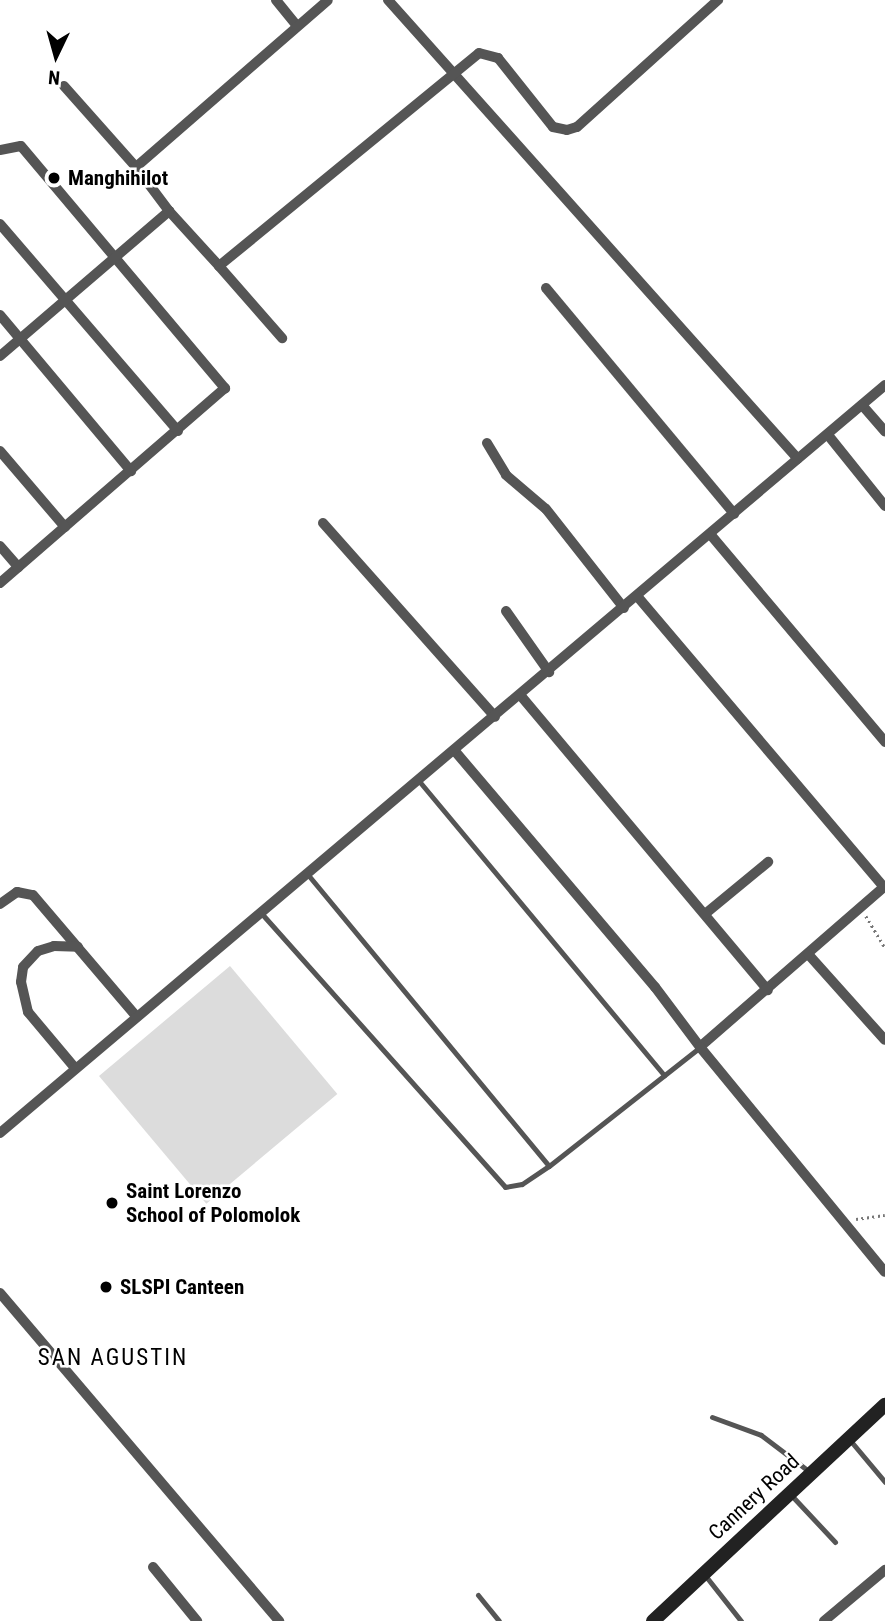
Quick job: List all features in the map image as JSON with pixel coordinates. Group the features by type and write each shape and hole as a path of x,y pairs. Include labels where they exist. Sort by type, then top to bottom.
{"main road":[{"name":"Cannery Road","path":"653,1621 848,1438 883,1411"}],"street":[{"path":"276,0 297,26"},
{"path":"136,167 328,0"},
{"path":"388,0 797,459"},
{"path":"219,267 452,72 479,53 488,53 498,58 553,127 567,130 577,127 718,0"},
{"path":"64,86 136,167 169,211 282,338"},
{"path":"0,150 20,146 113,260 223,385 223,394 0,583"},
{"path":"0,356 169,211"},
{"path":"0,223 178,432"},
{"path":"546,288 734,514"},
{"path":"0,315 131,471"},
{"path":"0,1133 309,876 885,385"},
{"path":"862,405 885,431"},
{"path":"828,435 885,506"},
{"path":"487,443 506,475 546,509 624,608"},
{"path":"0,451 65,527"},
{"path":"323,523 495,717"},
{"path":"710,534 885,742"},
{"path":"0,546 18,567"},
{"path":"637,596 884,886 700,1047"},
{"path":"506,611 550,672"},
{"path":"521,696 768,990"},
{"path":"454,750 655,987 700,1047 885,1272"},
{"path":"705,914 768,862"},
{"path":"0,904 17,892 30,892 137,1017"},
{"path":"75,1068 27,1012 22,982 24,965 38,951 54,946 78,947"},
{"path":"808,954 885,1040"},
{"path":"0,1293 279,1621"},
{"path":"153,1567 197,1621"},
{"path":"824,1621 885,1570"}],"lane":[{"path":"419,781 664,1075"},
{"path":"309,876 549,1166"},
{"path":"262,914 505,1187 522,1184 549,1166 700,1047"},
{"path":"712,1417 761,1434 811,1473"},
{"path":"848,1438 885,1482"},
{"path":"790,1493 835,1542"},
{"path":"704,1574 741,1621"},
{"path":"478,1595 499,1621"}],"path":[{"path":"861,907 885,948"},
{"path":"843,1223 885,1215"}],"shaded area":[{"path":"230,966 337,1094 206,1204 99,1076"}],"place":[{"name":"Manghihilot","path":"54,178"},
{"name":"Saint Lorenzo School of Polomolok","path":"112,1203"},
{"name":"SLSPI Canteen","path":"106,1287"}],"district":[{"name":"SAN AGUSTIN","path":"113,1358"}]}
